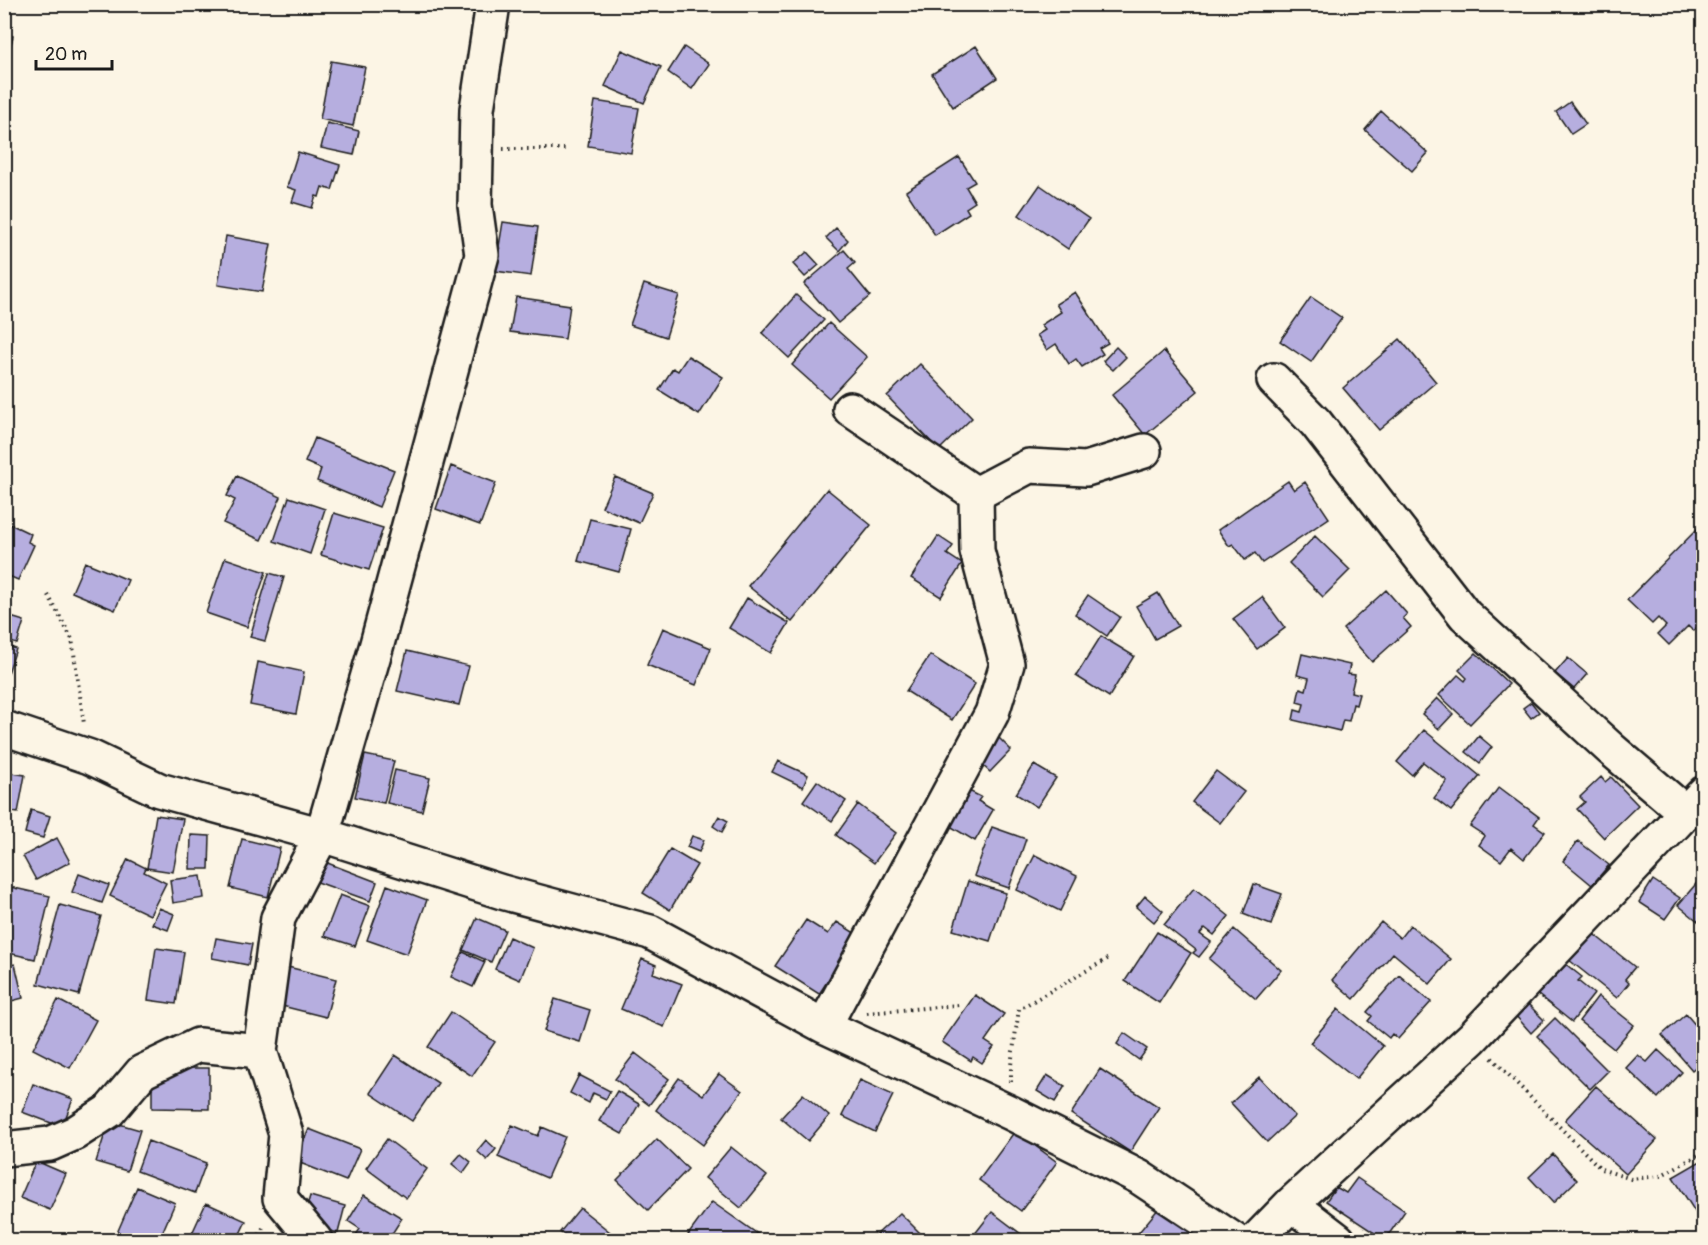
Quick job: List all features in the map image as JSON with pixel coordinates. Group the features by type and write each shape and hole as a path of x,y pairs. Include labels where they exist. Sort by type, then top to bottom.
{"street":[{"path":"315,1240 280,1198 286,1134 260,1052 278,918 322,835 380,633 482,255 475,205 477,109 493,4"},
{"path":"1256,1240 1291,1204 1472,1038 1694,802 1611,749 1465,615 1316,423 1274,380"},
{"path":"850,409 976,494"},
{"path":"976,494 1029,466 1086,469 1144,451"},
{"path":"824,1026 992,713 1007,664 977,551 976,494"},
{"path":"4,728 90,757 159,790 322,835 502,892 650,932 824,1026 1011,1113 1139,1177 1234,1240"},
{"path":"4,1149 50,1144 75,1133 109,1111 142,1071 198,1045 260,1052"},
{"path":"1291,1204 1338,1240"}],"path":[{"path":"477,159 504,148 568,149"},
{"path":"48,595 72,639 90,757"},
{"path":"1011,1113 1011,1065 1019,1009 1109,958"},
{"path":"824,1026 864,1013 959,1005"},
{"path":"1472,1038 1601,1169 1631,1179 1660,1176 1704,1152"}],"building":[{"path":"4,34 13,36 4,72"},
{"path":"976,46 997,78 953,107 932,74"},
{"path":"684,47 709,64 692,89 668,72"},
{"path":"622,50 661,67 644,103 605,86"},
{"path":"331,61 365,67 353,126 320,119"},
{"path":"595,101 639,108 631,153 588,146"},
{"path":"1570,102 1586,124 1571,134 1556,112"},
{"path":"1381,111 1428,153 1412,171 1365,130"},
{"path":"327,123 359,131 354,155 321,148"},
{"path":"298,152 340,165 332,190 322,187 312,208 292,202 296,190 287,187"},
{"path":"959,157 975,182 966,187 975,202 966,208 969,213 935,235 906,191"},
{"path":"1040,185 1089,219 1068,249 1019,215"},
{"path":"503,222 538,227 531,276 495,271"},
{"path":"836,228 848,240 839,251 826,238"},
{"path":"226,236 271,244 262,292 218,285"},
{"path":"844,250 855,263 848,269 870,296 838,323 804,284"},
{"path":"807,252 819,265 805,277 793,264"},
{"path":"644,284 679,295 666,337 630,325"},
{"path":"1075,292 1108,343 1099,348 1103,354 1082,367 1076,359 1069,364 1056,344 1047,350 1037,335 1045,330 1041,325 1061,312 1056,304"},
{"path":"796,295 824,320 789,358 762,333"},
{"path":"516,297 570,305 565,339 510,332"},
{"path":"1311,297 1342,318 1311,362 1280,341"},
{"path":"829,323 867,357 829,398 792,365"},
{"path":"1400,339 1436,382 1379,430 1343,388"},
{"path":"1116,347 1126,357 1113,370 1103,361"},
{"path":"1164,351 1198,391 1145,435 1112,395"},
{"path":"688,356 723,377 699,415 659,390 673,368 678,371"},
{"path":"920,364 972,418 939,450 887,396"},
{"path":"315,438 394,470 379,507 317,481 321,469 305,462"},
{"path":"451,466 496,483 480,525 436,509"},
{"path":"237,476 281,497 261,540 223,523 235,500 227,496"},
{"path":"615,477 653,493 639,523 602,507"},
{"path":"1288,481 1294,490 1305,482 1329,518 1262,563 1255,553 1245,560 1233,544 1229,546 1218,530"},
{"path":"827,489 871,525 792,622 748,586"},
{"path":"289,497 325,509 310,554 274,541"},
{"path":"334,513 383,528 369,570 321,555"},
{"path":"590,519 631,529 619,572 578,561"},
{"path":"1704,522 1704,620 1693,631 1688,626 1669,645 1658,634 1666,626 1658,618 1652,624 1627,600"},
{"path":"10,524 31,534 28,542 34,545 18,580 4,574 4,531 6,532"},
{"path":"938,536 953,546 947,554 962,564 941,597 911,578"},
{"path":"1315,536 1350,570 1323,597 1289,563"},
{"path":"225,558 266,572 247,627 206,613"},
{"path":"85,562 128,580 115,610 72,592"},
{"path":"269,573 284,577 265,641 250,637"},
{"path":"1386,590 1407,614 1403,618 1411,627 1372,662 1343,629"},
{"path":"1158,593 1178,626 1155,639 1136,606"},
{"path":"1088,595 1120,617 1107,636 1075,614"},
{"path":"1262,597 1285,628 1257,649 1233,619"},
{"path":"747,598 789,623 771,653 729,628"},
{"path":"4,615 24,621 17,644 4,640"},
{"path":"663,628 711,648 696,685 647,665"},
{"path":"1101,636 1134,656 1109,697 1076,676"},
{"path":"4,645 16,649 4,685"},
{"path":"407,651 469,666 459,705 397,691"},
{"path":"1476,653 1509,684 1470,724 1439,695 1458,675 1465,681 1467,678 1459,670"},
{"path":"1302,654 1350,665 1348,674 1355,675 1351,692 1359,694 1356,705 1353,704 1349,721 1343,720 1340,731 1293,720 1295,710 1302,712 1304,704 1297,702 1300,688 1306,690 1309,678 1297,675"},
{"path":"930,655 975,684 952,720 906,691"},
{"path":"1568,658 1587,674 1574,689 1555,673"},
{"path":"258,662 304,672 296,714 250,705"},
{"path":"1437,698 1453,714 1439,729 1422,714"},
{"path":"1531,702 1539,712 1531,718 1523,708"},
{"path":"1424,730 1480,776 1451,811 1434,798 1447,781 1423,762 1412,775 1397,762"},
{"path":"994,733 1011,750 990,772 972,756"},
{"path":"1479,736 1492,747 1480,763 1466,752"},
{"path":"365,755 394,761 384,803 355,797"},
{"path":"778,761 808,775 803,787 772,772"},
{"path":"1034,765 1056,778 1037,807 1016,794"},
{"path":"395,770 430,778 422,811 387,803"},
{"path":"1216,771 1244,792 1220,823 1192,802"},
{"path":"4,772 25,775 18,813 4,811"},
{"path":"1601,777 1605,782 1611,777 1638,805 1604,838 1577,809 1585,802 1580,797"},
{"path":"817,781 846,801 832,821 803,801"},
{"path":"1499,787 1539,817 1534,824 1545,832 1524,859 1511,848 1501,861 1479,845 1485,836 1470,826"},
{"path":"965,789 981,797 978,801 993,810 975,841 945,823"},
{"path":"858,804 896,833 874,863 836,835"},
{"path":"31,810 50,816 43,838 25,833"},
{"path":"156,815 183,819 173,872 147,868"},
{"path":"719,816 728,821 722,832 713,826"},
{"path":"992,827 1026,839 1009,888 974,876"},
{"path":"191,835 210,836 209,869 190,869"},
{"path":"692,836 704,840 699,852 687,847"},
{"path":"57,838 70,862 36,880 23,856"},
{"path":"242,839 280,848 268,897 230,888"},
{"path":"1578,841 1609,865 1592,885 1563,861"},
{"path":"670,849 697,865 670,910 643,893"},
{"path":"1035,855 1077,876 1060,911 1017,890"},
{"path":"128,859 146,868 144,872 166,883 150,915 110,896"},
{"path":"317,859 377,882 370,901 309,879"},
{"path":"79,874 109,885 102,903 72,892"},
{"path":"201,876 204,898 173,903 170,880"},
{"path":"1701,878 1704,880 1704,926 1678,905"},
{"path":"1653,880 1680,898 1665,919 1639,902"},
{"path":"968,881 1006,893 990,941 953,930"},
{"path":"1254,884 1282,894 1271,925 1243,914"},
{"path":"387,885 427,900 407,954 367,940"},
{"path":"10,887 50,896 35,959 4,952 4,913"},
{"path":"1194,888 1229,916 1214,935 1205,928 1200,934 1211,942 1199,957 1193,953 1196,950 1164,925"},
{"path":"340,895 370,906 355,946 324,936"},
{"path":"1145,896 1163,911 1154,922 1136,907"},
{"path":"60,905 101,916 79,995 38,984"},
{"path":"159,908 174,914 168,930 152,924"},
{"path":"477,918 505,930 491,962 463,950"},
{"path":"806,920 828,934 837,922 858,935 819,994 775,966"},
{"path":"1381,922 1400,938 1410,925 1451,959 1430,984 1393,953 1354,999 1332,980"},
{"path":"1234,929 1281,970 1256,999 1209,959"},
{"path":"1157,932 1191,953 1159,1003 1125,981"},
{"path":"1591,932 1635,967 1625,979 1629,983 1617,998 1569,960"},
{"path":"509,937 533,948 520,980 495,969"},
{"path":"216,938 252,944 248,965 212,958"},
{"path":"156,948 184,952 176,1004 148,1000"},
{"path":"463,952 485,962 473,987 451,977"},
{"path":"642,959 656,965 653,973 682,984 664,1027 621,1009"},
{"path":"1563,962 1582,977 1578,981 1594,994 1572,1022 1537,994"},
{"path":"15,964 23,998 4,1003 4,966"},
{"path":"280,965 336,979 326,1017 270,1003"},
{"path":"1399,975 1431,1002 1398,1039 1392,1034 1389,1038 1368,1021 1372,1016 1367,1012"},
{"path":"975,995 1004,1014 985,1041 994,1047 982,1063 973,1057 971,1061 942,1042"},
{"path":"1598,996 1634,1025 1614,1049 1579,1021"},
{"path":"555,999 590,1010 580,1042 544,1031"},
{"path":"58,1000 96,1020 70,1068 33,1049"},
{"path":"1527,1003 1544,1020 1531,1033 1515,1015"},
{"path":"1338,1009 1383,1046 1356,1079 1310,1043"},
{"path":"451,1012 495,1042 472,1076 428,1047"},
{"path":"1686,1014 1704,1035 1704,1060 1692,1070 1662,1035"},
{"path":"1555,1018 1608,1071 1590,1089 1537,1036"},
{"path":"1124,1033 1147,1049 1139,1060 1117,1044"},
{"path":"1658,1050 1682,1072 1658,1098 1626,1068 1638,1055 1647,1062"},
{"path":"635,1053 669,1079 649,1105 615,1079"},
{"path":"395,1055 438,1083 412,1121 370,1093"},
{"path":"152,1068 209,1068 209,1109 152,1108"},
{"path":"1100,1069 1159,1107 1130,1152 1071,1114"},
{"path":"719,1074 742,1091 703,1145 656,1110 679,1078 703,1095"},
{"path":"579,1075 610,1091 606,1099 593,1093 589,1103 570,1093"},
{"path":"1047,1075 1065,1086 1055,1102 1037,1091"},
{"path":"1259,1077 1295,1116 1267,1142 1231,1103"},
{"path":"860,1080 893,1095 875,1132 842,1116"},
{"path":"33,1084 73,1099 62,1127 22,1112"},
{"path":"1596,1086 1657,1140 1626,1174 1565,1120"},
{"path":"617,1091 639,1104 622,1134 599,1121"},
{"path":"803,1094 829,1116 808,1141 781,1118"},
{"path":"109,1121 140,1130 127,1171 96,1162"},
{"path":"512,1125 538,1136 542,1127 565,1137 547,1178 498,1157"},
{"path":"309,1129 360,1149 346,1181 295,1161"},
{"path":"1015,1131 1057,1162 1021,1211 979,1180"},
{"path":"387,1139 427,1169 406,1198 366,1168"},
{"path":"657,1139 688,1169 648,1210 617,1180"},
{"path":"486,1140 496,1149 487,1160 477,1151"},
{"path":"148,1141 206,1163 195,1193 137,1171"},
{"path":"731,1147 767,1176 741,1208 705,1178"},
{"path":"461,1154 471,1162 463,1173 452,1164"},
{"path":"1553,1154 1577,1180 1553,1203 1529,1177"},
{"path":"1704,1159 1704,1226 1673,1177"},
{"path":"36,1161 66,1174 50,1210 20,1198"},
{"path":"1357,1178 1405,1211 1385,1240 1326,1201 1336,1187 1346,1193"},
{"path":"137,1187 175,1203 159,1240 141,1236 139,1240 135,1240 117,1233"},
{"path":"364,1195 402,1218 388,1240 377,1240 368,1235 365,1240 356,1235 360,1229 348,1221"},
{"path":"310,1196 345,1206 338,1233 317,1227 319,1217 305,1213"},
{"path":"712,1202 759,1235 755,1240 695,1240 688,1235"},
{"path":"206,1203 246,1221 237,1240 189,1240"},
{"path":"580,1208 620,1240 571,1240 560,1232"},
{"path":"1159,1208 1199,1240 1137,1240 1134,1238"},
{"path":"992,1212 1029,1240 970,1240"},
{"path":"900,1213 927,1240 879,1240 875,1236"}]}
